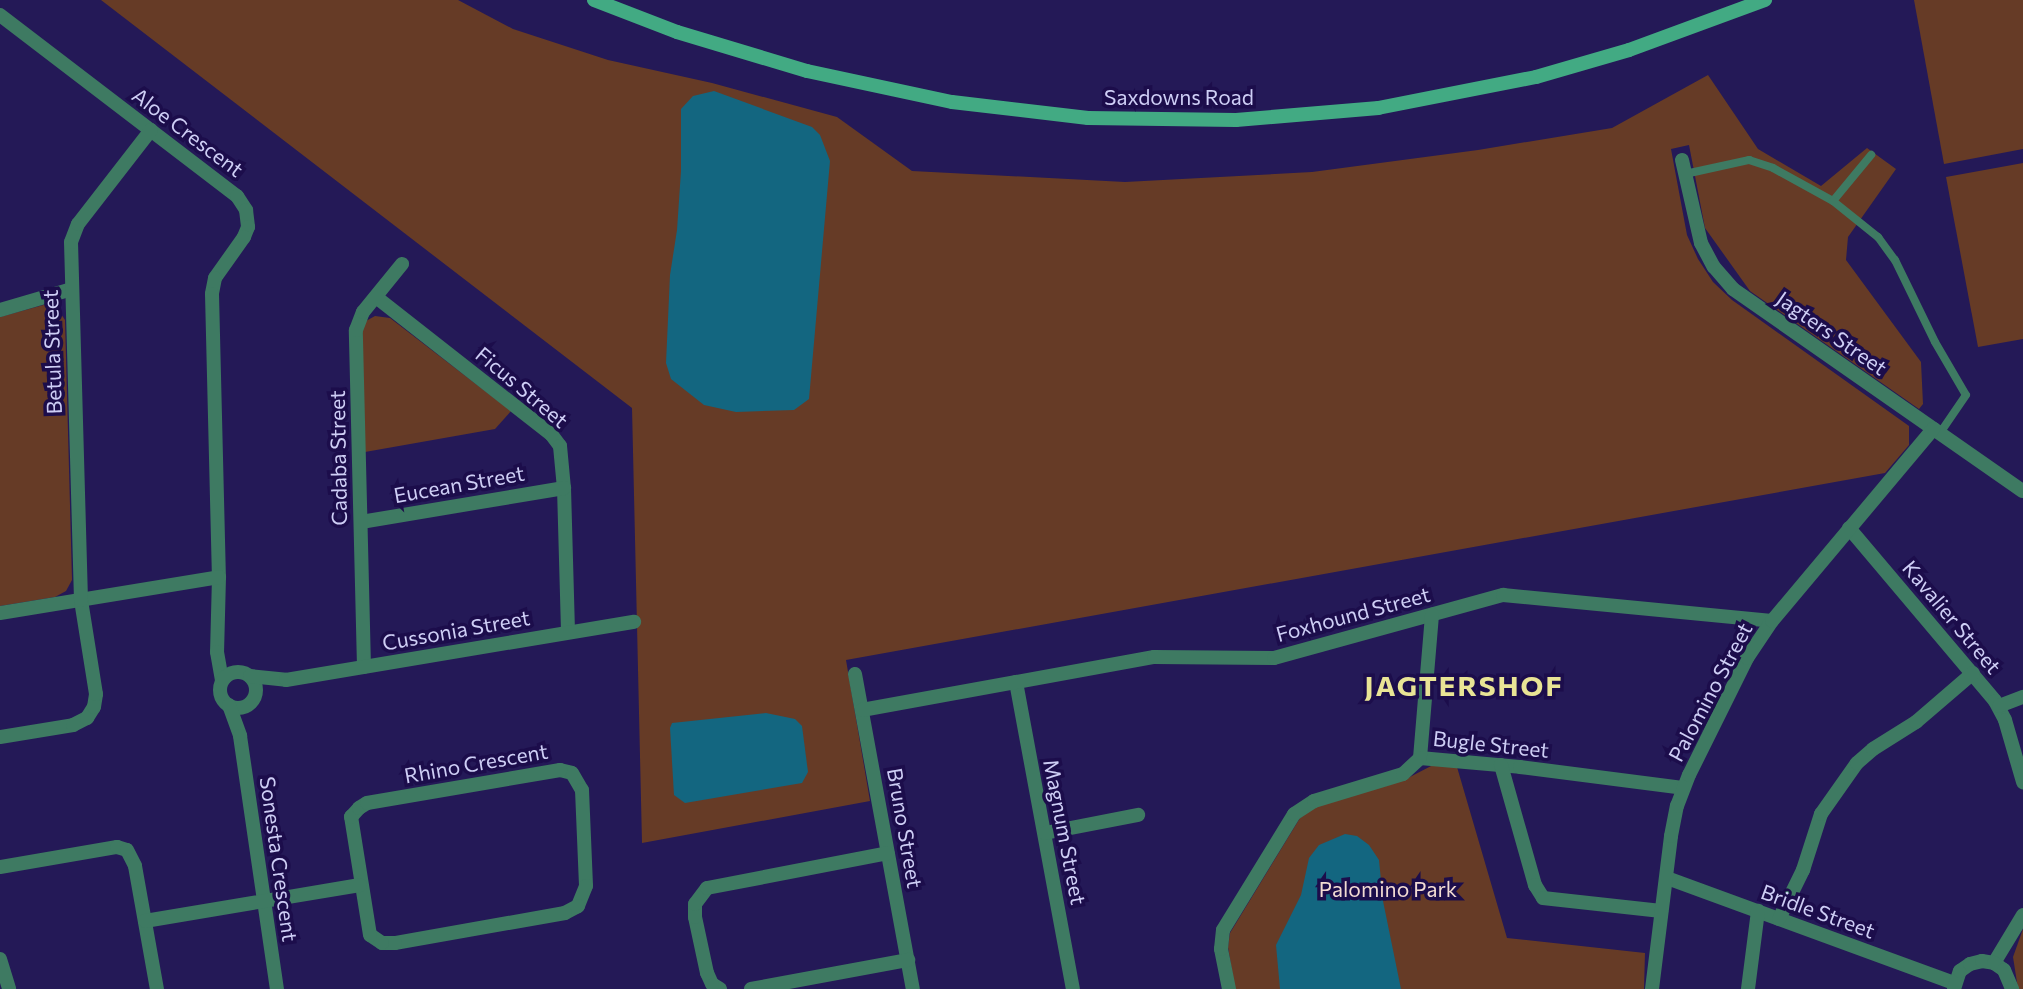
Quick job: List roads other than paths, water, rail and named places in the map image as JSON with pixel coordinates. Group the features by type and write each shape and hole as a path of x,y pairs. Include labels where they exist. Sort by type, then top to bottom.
{"street":[{"name":"Saxdowns Road","path":"594,0 677,32 807,71 952,102 1088,118 1236,120 1378,108 1536,77 1641,46 1765,0"},
{"name":"Aloe Crescent","path":"0,15 243,203 248,219 244,237 215,278 212,294 219,577 217,652 222,681"},
{"name":"Betula Street","path":"0,737 73,725 91,712 96,694 80,600 70,249 75,229 150,130"},
{"name":"Jagters Street","path":"1684,167 1701,243 1723,279 1738,293 2023,491"},
{"name":"Cadaba Street","path":"364,667 356,330 363,313 402,264"},
{"path":"0,310 72,289"},
{"name":"Ficus Street","path":"376,297 556,439 562,453 568,632"},
{"name":"Palomino Street","path":"1653,989 1671,836 1683,788 1747,658 1772,621 1849,528 1936,431"},
{"name":"Eucean Street","path":"361,522 564,488"},
{"name":"Kavalier Street","path":"1849,528 1999,706 2023,782"},
{"path":"0,613 219,577"},
{"name":"Foxhound Street","path":"862,709 1154,657 1274,658 1489,598 1516,595 1772,621"},
{"path":"1420,758 1432,615"},
{"name":"Cussonia Street","path":"256,695 286,680 634,622"},
{"path":"219,643 255,685 256,695 245,706 229,705 220,695 222,681 244,674"},
{"path":"1779,919 1802,870 1821,814 1857,764 1873,749 1916,722 1972,673"},
{"name":"Cussonia Street","path":"244,674 286,680"},
{"name":"Bruno Street","path":"855,674 913,989"},
{"name":"Magnum Street","path":"1016,682 1073,989"},
{"path":"1999,706 2023,697"},
{"name":"Sonesta Crescent","path":"229,705 240,736 277,989"},
{"name":"Sonesta Crescent","path":"240,736 245,706"},
{"name":"Bugle Street","path":"1228,989 1221,949 1223,930 1294,814 1314,800 1403,774 1420,758 1501,765 1683,788"},
{"path":"1501,765 1535,885 1543,898 1661,911"},
{"name":"Rhino Crescent","path":"560,770 572,773 580,783 586,886 582,901 565,913 387,944 370,934 360,885 351,817 367,803 560,770"},
{"path":"1045,832 1138,815"},
{"path":"0,867 123,848 133,856 157,989"},
{"path":"720,989 712,984 707,973 695,917 695,904 707,888 888,853"},
{"name":"Bridle Street","path":"1667,878 1954,986"},
{"path":"145,921 264,904 360,885"},
{"path":"1748,989 1758,911"},
{"path":"1994,963 2023,915"},
{"path":"0,959 9,989"},
{"path":"751,989 908,960"},
{"path":"1954,986 1960,971 1970,964 1982,961 1994,963 2004,970 2012,989"}],"lane":[{"path":"1833,201 1871,155"},
{"path":"1684,167 1749,160 1773,168 1833,201 1878,237 1895,260 1935,342 1966,395 1936,431"}],"water":[{"path":"714,91 812,127 820,135 830,161 809,399 794,410 736,412 704,405 671,379 666,363 670,275 677,230 681,171 681,109 693,96"},
{"path":"766,713 795,719 802,726 808,772 802,783 685,803 674,795 670,728 672,723"},
{"path":"1345,834 1357,836 1369,845 1379,860 1383,901 1401,989 1280,989 1276,945 1301,895 1309,858 1319,845"}],"district":[{"name":"JAGTERSHOF","path":"1464,685"}],"park label":[{"name":"Palomino Park","path":"1388,889"}]}
